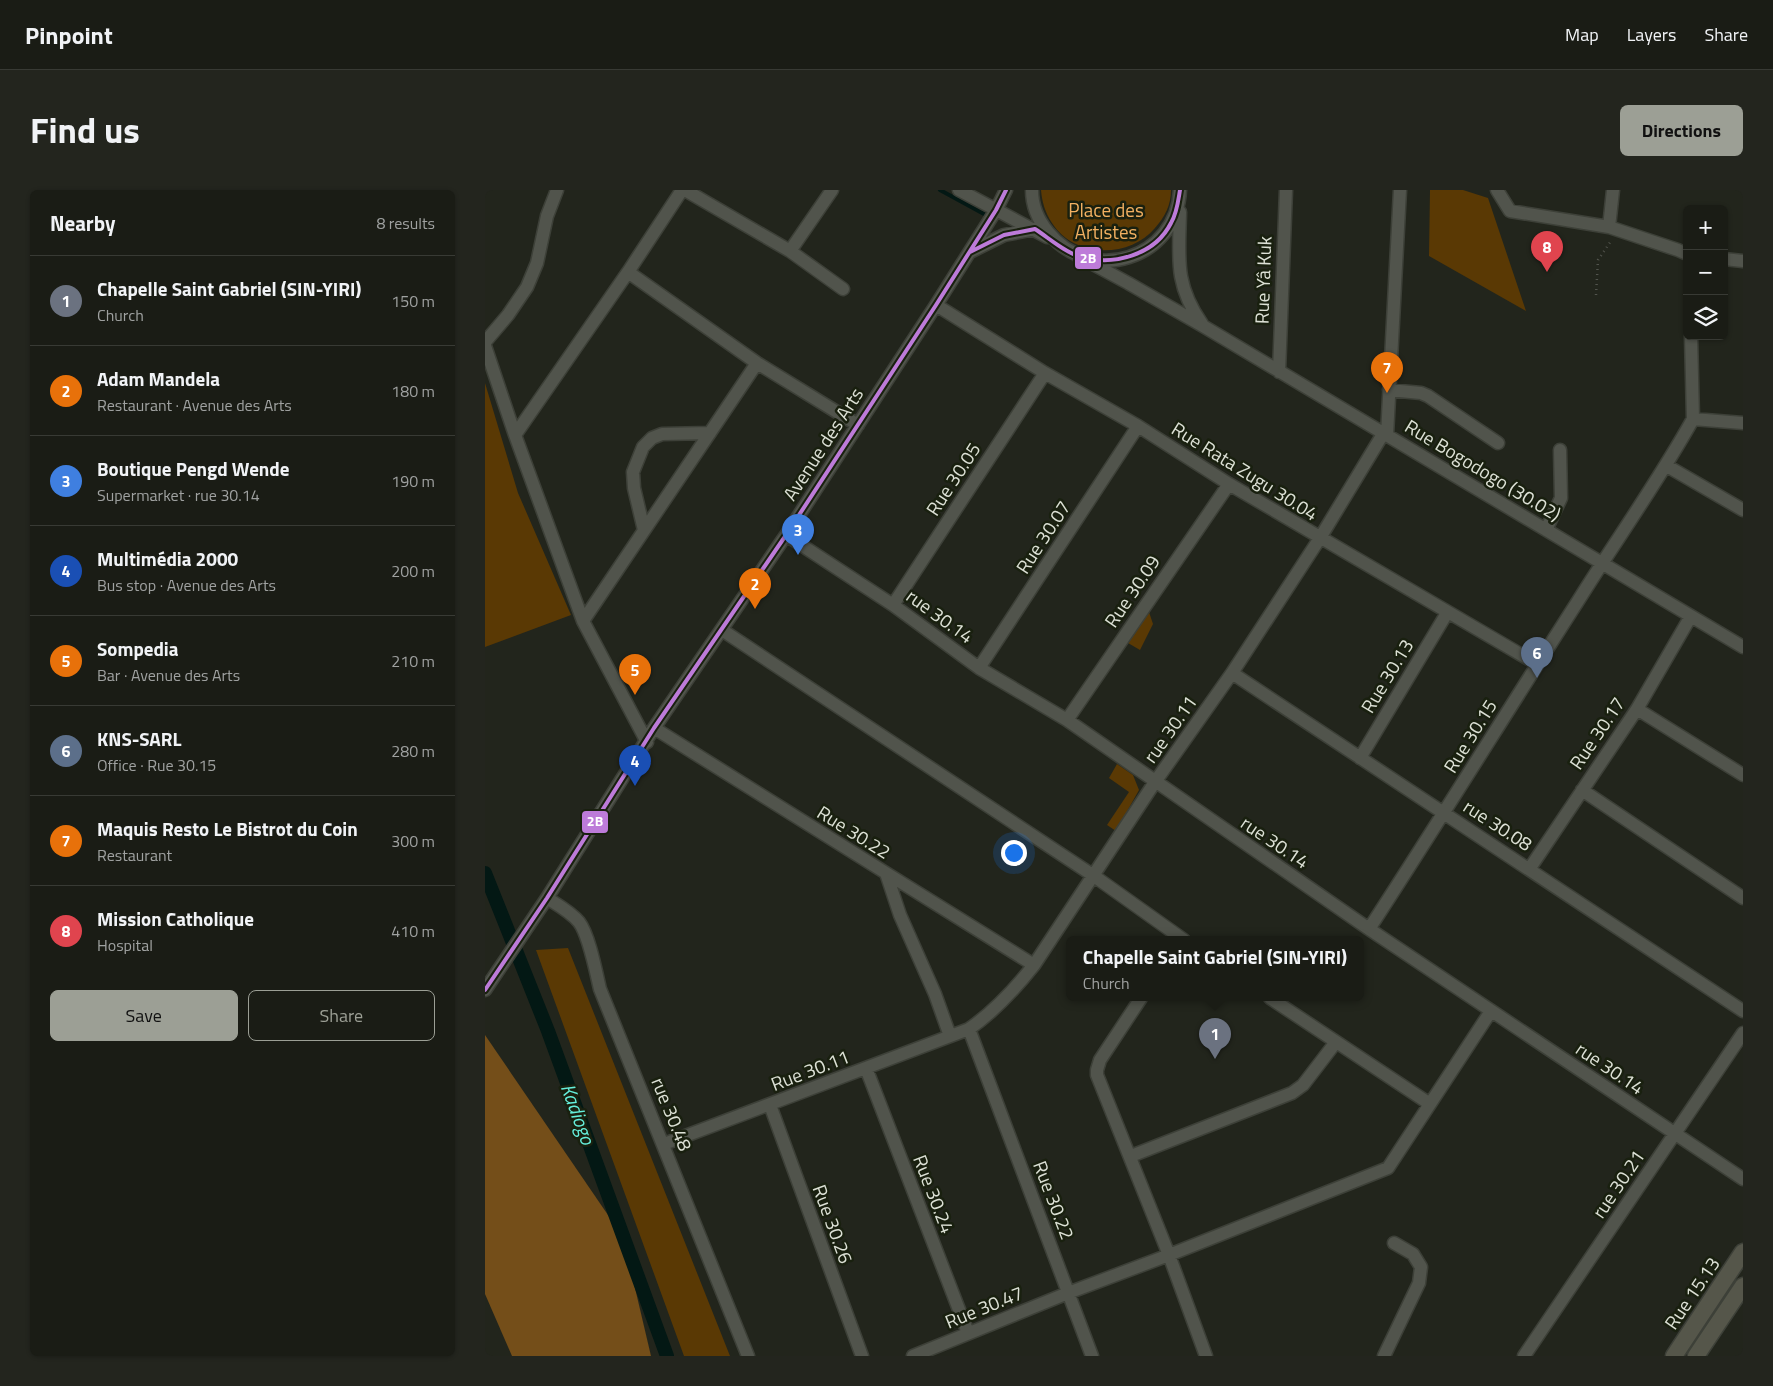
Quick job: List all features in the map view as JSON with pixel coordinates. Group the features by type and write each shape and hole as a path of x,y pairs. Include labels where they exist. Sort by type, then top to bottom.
{"main road":[{"name":"Rue 15.13","path":"1674,1356 1743,1252"},
{"path":"1696,1356 1743,1286"}],"street":[{"path":"485,342 508,315 527,287 537,263 547,216 557,190"},
{"path":"515,435 683,190 790,251 843,289"},
{"path":"790,251 832,190"},
{"path":"959,190 1035,229 1078,256 1096,261 1115,261 1133,257 1149,248 1163,236 1173,221 1180,204"},
{"name":"Avenue des Arts","path":"485,990 547,898 621,779 647,742 654,728 786,535 858,425 970,252 1006,190"},
{"path":"1032,190 1032,200 1040,223 1056,242"},
{"path":"1180,190 1178,262 1183,289 1190,307 1203,326"},
{"name":"Rue Yâ Kuk","path":"1279,372 1286,190"},
{"path":"1385,435 1400,190"},
{"path":"1497,190 1509,211 1609,227 1683,252"},
{"path":"1609,227 1613,190"},
{"path":"970,252 1004,236 1035,229"},
{"name":"Rue Bogodogo (30.02)","path":"1078,256 1203,326 1743,647"},
{"path":"1728,259 1743,261"},
{"path":"628,272 757,363 858,425"},
{"name":"Rue Rata Zugu 30.04","path":"936,305 1045,373 1137,426 1229,484 1537,664"},
{"path":"1691,340 1693,419 1743,422"},
{"path":"485,346 515,435 583,620 647,742"},
{"path":"583,620 757,363"},
{"name":"Rue 30.05","path":"893,605 1045,373"},
{"path":"1389,390 1428,396 1498,443"},
{"name":"Rue 30.15","path":"1369,929 1445,813 1602,563 1667,466 1693,419"},
{"name":"Rue 30.07","path":"979,668 1137,426"},
{"path":"644,530 634,488 633,472 643,447 652,438 662,434 710,433"},
{"name":"rue 30.11","path":"969,1030 987,1017 1035,965 1155,782 1232,673 1385,435"},
{"path":"1546,530 1561,498 1560,450"},
{"path":"1667,466 1743,510"},
{"name":"Rue 30.09","path":"1067,720 1229,484"},
{"name":"rue 30.14","path":"786,535 893,605 979,668 1067,720 1369,929 1743,1179"},
{"name":"Rue 30.13","path":"1360,758 1447,613"},
{"name":"Rue 30.17","path":"1530,868 1637,709 1691,616"},
{"path":"721,630 1094,876 1176,936"},
{"name":"rue 30.08","path":"1232,673 1530,868 1743,1011"},
{"path":"1637,709 1743,775"},
{"name":"Rue 30.22","path":"654,728 886,874 900,915 935,994 950,1036"},
{"path":"1582,790 1743,898"},
{"path":"886,874 1035,965"},
{"name":"rue 30.48","path":"547,898 579,922 585,933 601,990 748,1356"},
{"path":"1139,1001 1100,1060 1097,1075 1131,1156 1206,1356"},
{"path":"1275,1001 1430,1104"},
{"name":"Rue 30.47","path":"913,1356 1068,1292 1169,1255 1388,1168 1491,1010"},
{"name":"Rue 30.22","path":"969,1030 1092,1356"},
{"name":"Rue 30.11","path":"664,1144 969,1030"},
{"name":"rue 30.21","path":"1524,1356 1743,1033"},
{"path":"1131,1156 1292,1092 1303,1085 1337,1042"},
{"name":"Rue 30.24","path":"866,1068 968,1333"},
{"name":"Rue 30.26","path":"769,1105 862,1356"},
{"path":"1384,1356 1419,1283 1421,1267 1413,1254 1394,1243"}],"path":[{"path":"1596,295 1598,260 1611,243 1609,227"}],"green space":[{"name":"Place des Artistes","path":"1041,190 1171,190 1169,206 1162,220 1144,238 1131,245 1117,249 1102,250 1087,248 1074,243 1062,235 1047,215"},
{"path":"1430,190 1463,190 1488,198 1526,311 1429,256"},
{"path":"485,383 518,493 571,615 485,647"},
{"path":"1149,612 1153,624 1140,650 1128,643"},
{"path":"1117,764 1133,775 1139,790 1116,831 1107,825 1129,792 1109,778"},
{"path":"568,948 730,1356 684,1356 536,950"}],"shaded area":[{"path":"485,1035 623,1237 651,1356 512,1356 485,1294"}],"waterway":[{"path":"940,190 984,214"},
{"name":"Kadiogo","path":"485,873 548,1031 667,1356"}],"transit line":[{"name":"2B","path":"485,990 547,898 654,728 786,535 936,305 996,210 1006,190"},
{"name":"2B","path":"970,252 1004,235 1035,229 1075,255 1094,259 1120,259 1144,250 1164,234 1175,215 1180,190"}],"place":[{"name":"Mission Catholique","path":"1547,272"},
{"name":"Maquis Resto Le Bistrot du Coin","path":"1387,393"},
{"name":"Boutique Pengd Wende","path":"798,555"},
{"name":"Adam Mandela","path":"755,609"},
{"name":"KNS-SARL","path":"1537,678"},
{"name":"Sompedia","path":"635,695"},
{"name":"Multimédia 2000","path":"635,786"},
{"name":"Chapelle Saint Gabriel (SIN-YIRI)","path":"1215,1059"}]}
